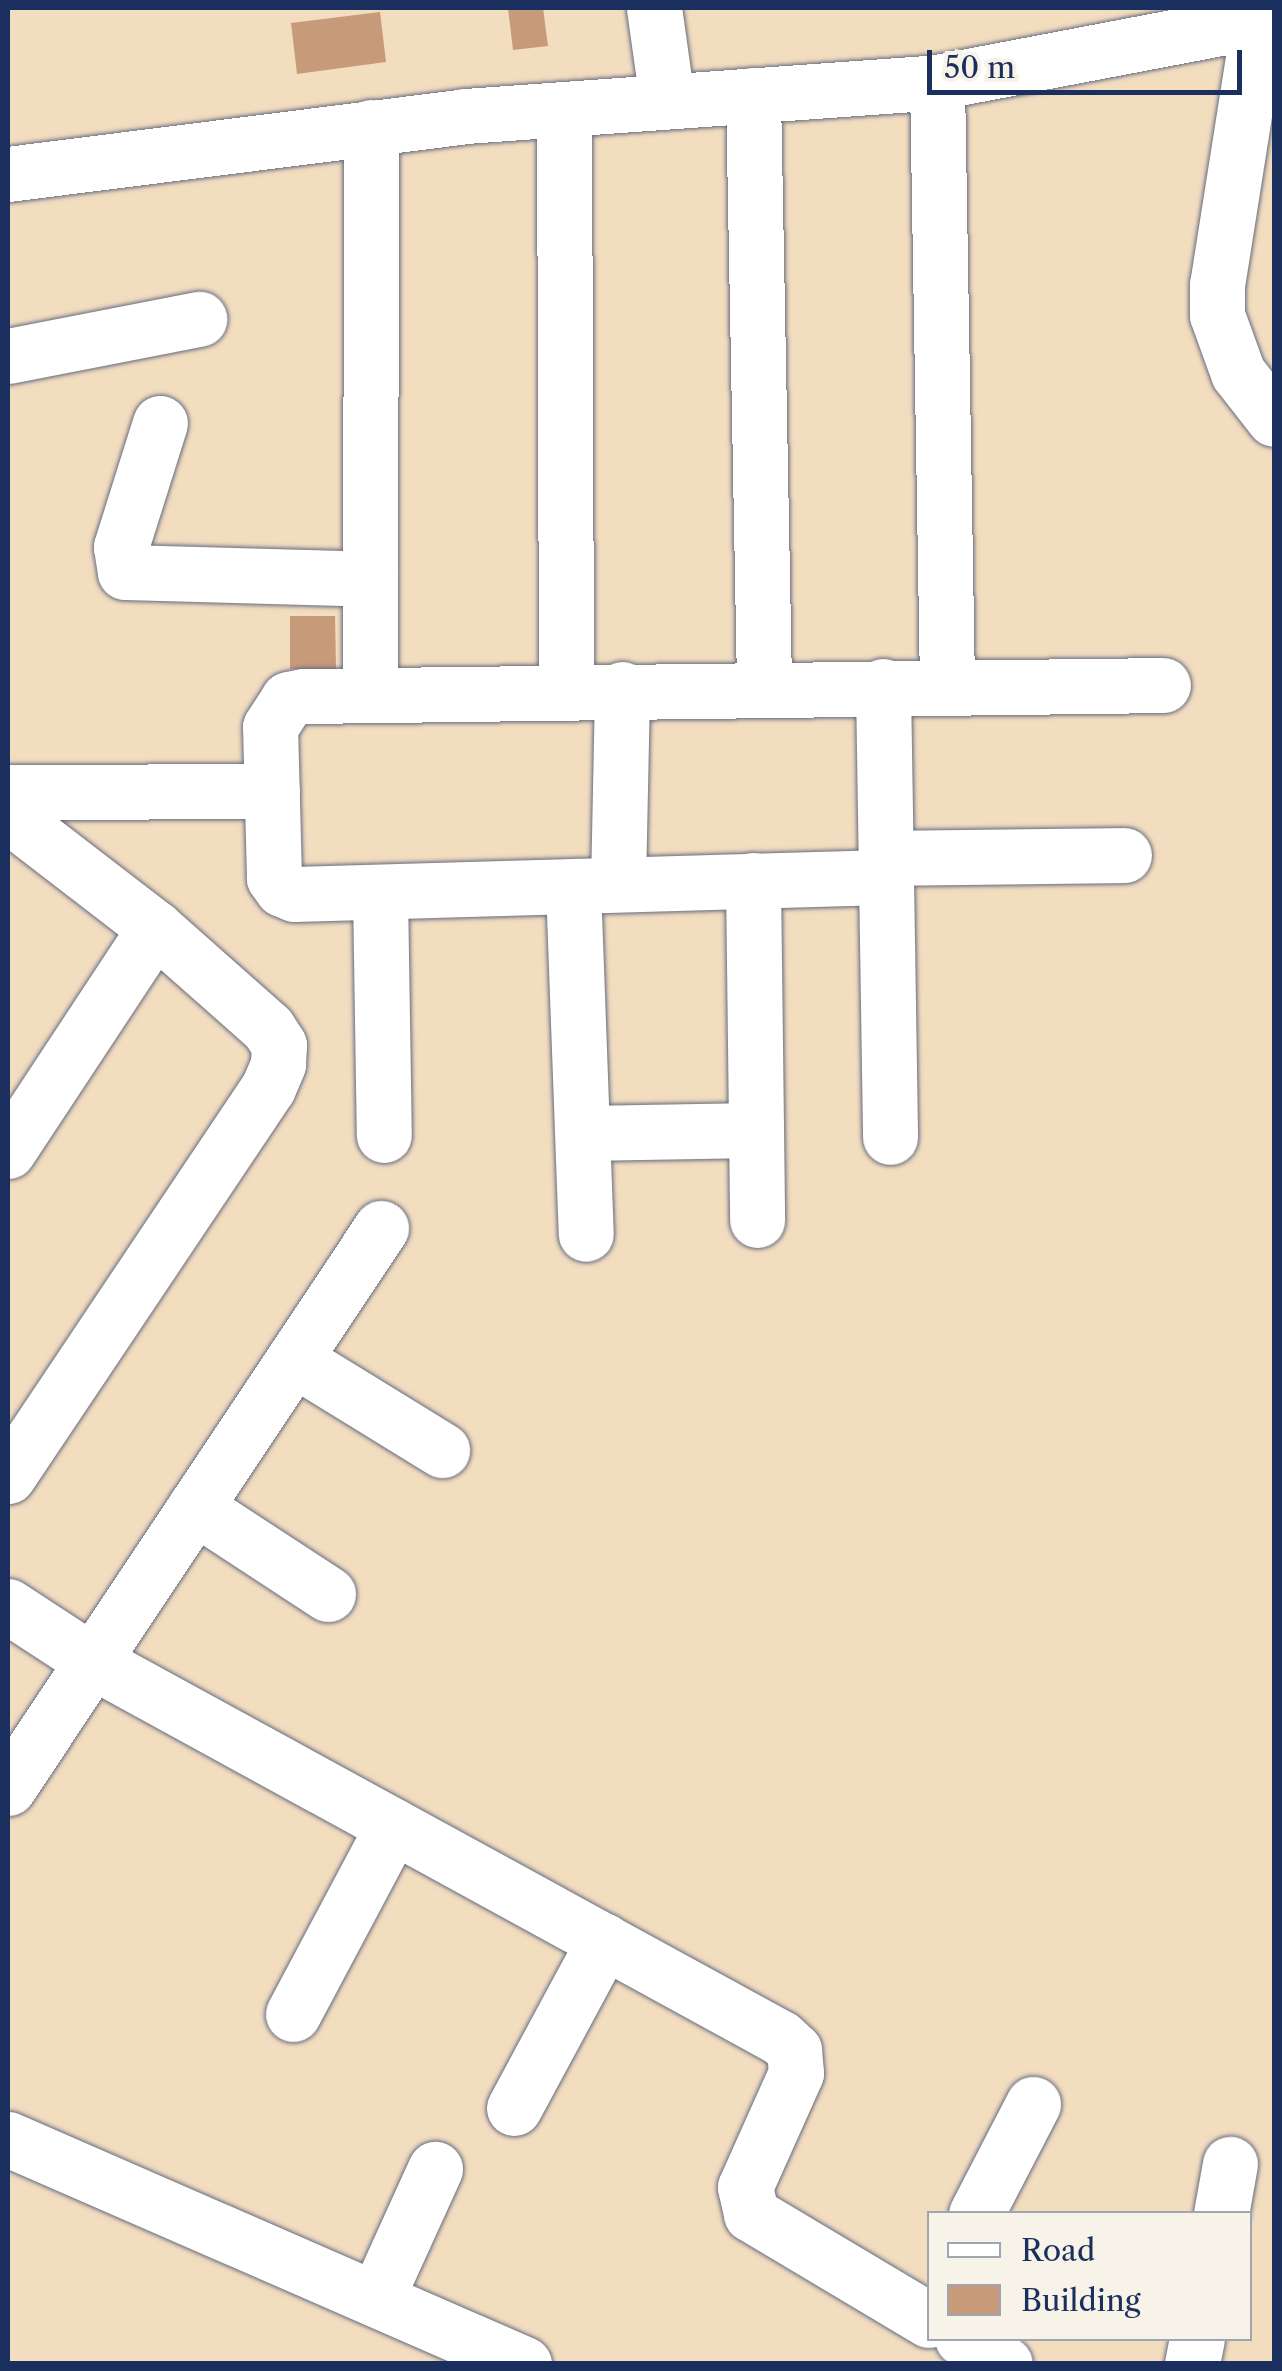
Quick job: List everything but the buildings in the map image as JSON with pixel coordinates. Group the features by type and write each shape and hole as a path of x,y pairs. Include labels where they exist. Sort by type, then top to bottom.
{"street":[{"path":"654,8 667,101"},
{"path":"8,174 370,127 564,108 937,82 1248,17 1217,284 1217,315 1238,372 1274,419"},
{"path":"937,82 946,686"},
{"path":"752,95 764,686"},
{"path":"564,108 566,690"},
{"path":"370,127 370,694"},
{"path":"8,356 199,319"},
{"path":"160,423 121,547 125,572 370,579"},
{"path":"1124,856 886,867 753,880 294,894 282,889 274,878 270,727 288,699 370,694 764,686 1164,684"},
{"path":"883,686 890,1137"},
{"path":"586,1234 582,1133 596,885 622,689"},
{"path":"12,818 272,791"},
{"path":"8,1476 268,1088 278,1064 279,1045 268,1028 155,928 12,818"},
{"path":"753,880 757,1220"},
{"path":"380,892 384,1136"},
{"path":"8,1151 155,928"},
{"path":"582,1133 756,1130"},
{"path":"8,1788 382,1228"},
{"path":"294,1359 442,1450"},
{"path":"195,1506 328,1594"},
{"path":"8,1606 92,1661 780,2038 794,2050 796,2074 745,2188 745,2203 758,2221 927,2315"},
{"path":"293,2014 393,1826"},
{"path":"514,2108 604,1942"},
{"path":"978,2211 1032,2104"},
{"path":"8,2140 524,2364"},
{"path":"376,2299 436,2169"},
{"path":"969,2341 1005,2364"}]}
